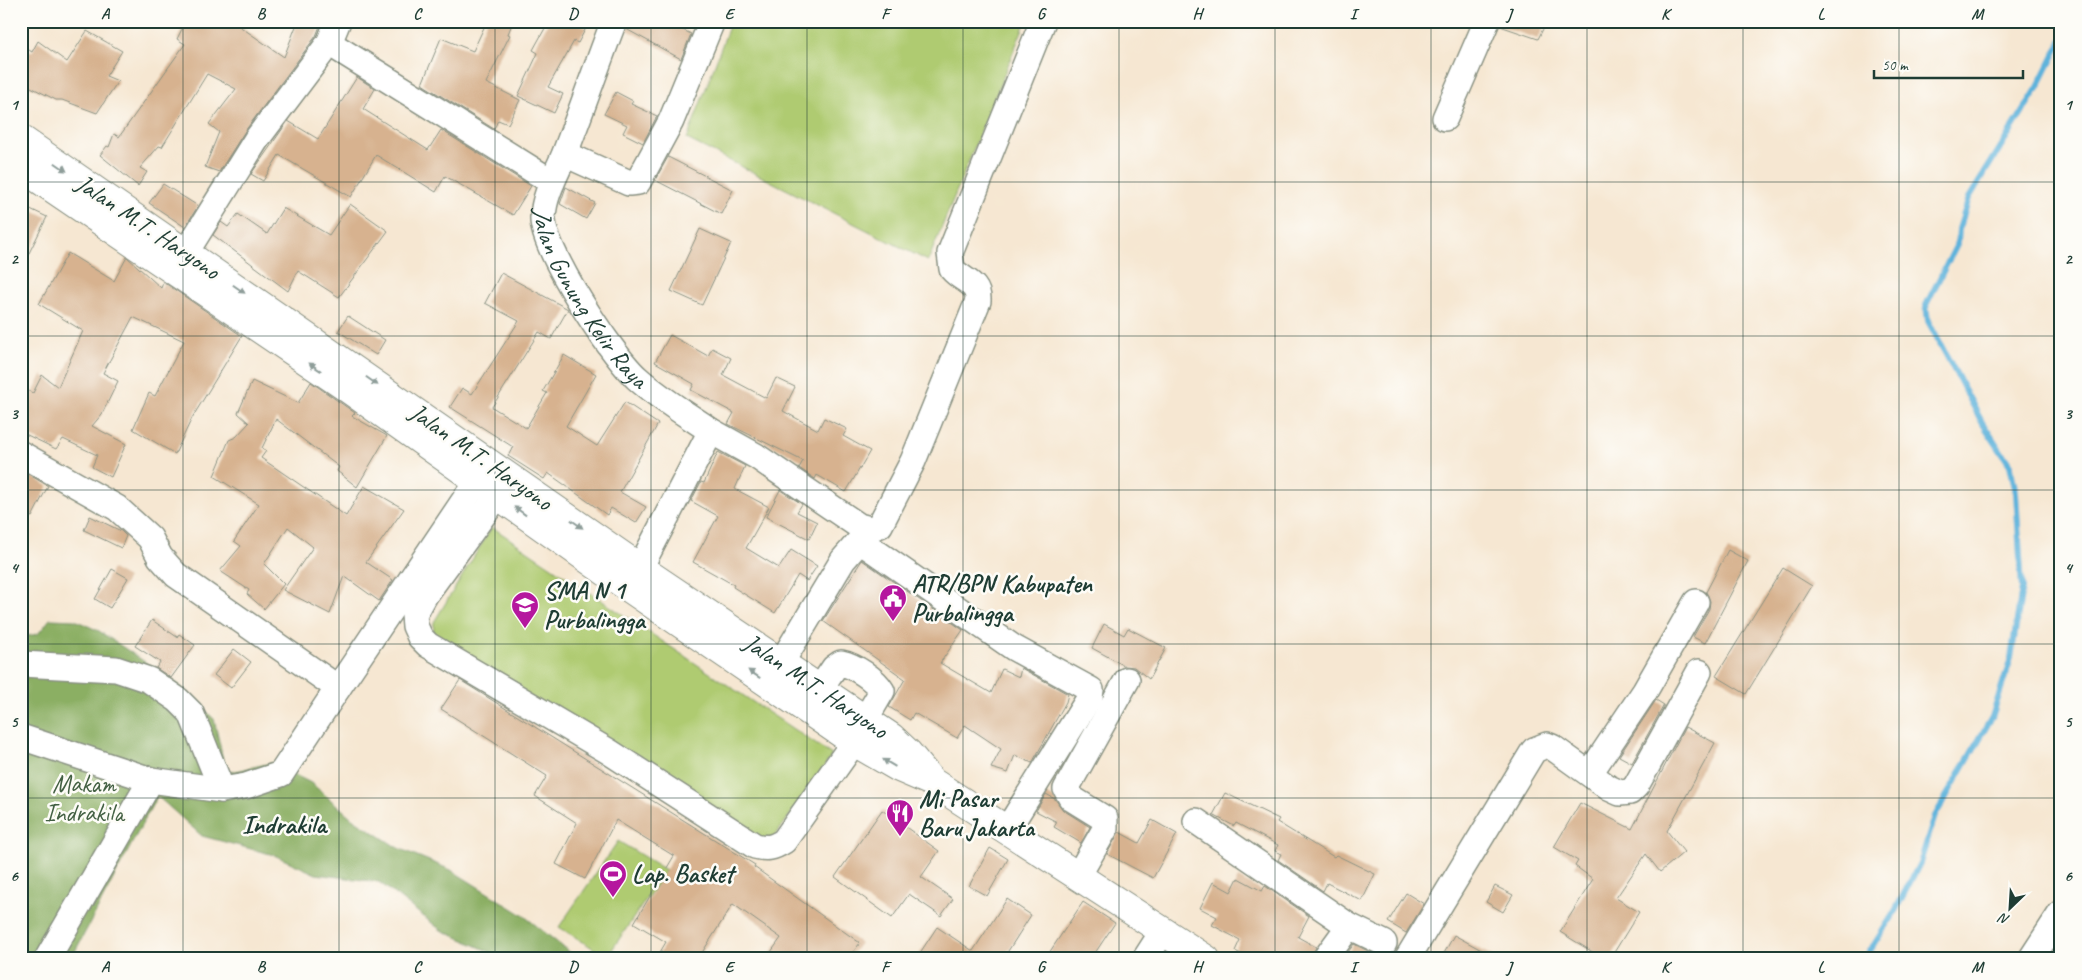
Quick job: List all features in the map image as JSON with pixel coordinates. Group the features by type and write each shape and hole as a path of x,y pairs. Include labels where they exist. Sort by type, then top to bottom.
{"main road":[{"name":"Jalan M.T. Haryono","path":"21,139 186,252 613,577 860,731 891,737 908,753 934,784 1206,959"},
{"name":"Jalan M.T. Haryono","path":"21,167 344,386 488,480 640,568 818,690 860,731"}],"street":[{"name":"Jalan Gunung Kelir Raya","path":"614,21 545,204 543,226 552,249 592,321 609,346 636,378 711,431 756,456 852,522 865,535 1014,648 1091,690 1090,697 1007,830"},
{"path":"564,154 629,183 638,182 671,121 712,21"},
{"path":"781,663 843,560 865,535 880,525 913,461 978,301 975,287 952,269 950,253 1044,21"},
{"path":"1445,118 1487,21"},
{"path":"186,252 256,140 333,32 552,182"},
{"path":"640,568 711,431"},
{"path":"21,454 117,508 150,538 160,557 176,574 338,688"},
{"path":"21,737 152,780 222,790 246,786 281,774 338,688 488,480"},
{"path":"488,480 414,615 415,626 420,637 428,645 608,752 755,846 765,849 774,848 784,841 860,731 882,691 878,684 848,664 841,663 834,668 818,690"},
{"path":"1590,773 1644,691 1696,602"},
{"path":"21,664 72,665 116,670 149,680 178,700 190,713 222,790"},
{"path":"1407,959 1534,750 1546,745 1552,747 1609,788 1620,793 1630,792 1636,786 1699,672"},
{"path":"1078,876 1104,829 1105,820 1070,798 1066,789 1127,680"},
{"path":"46,959 152,780"},
{"path":"1196,821 1349,926 1384,943"},
{"path":"2031,959 2061,913"},
{"path":"1325,959 1349,926"},
{"path":"1145,959 1163,930"}],"green space":[{"path":"731,21 1026,21 928,261 687,139"},
{"path":"492,527 832,755 774,838 752,839 433,634 434,622"},
{"name":"Makam Indrakila","path":"50,619 75,620 99,631 179,685 214,719 226,773 271,763 311,783 352,818 398,848 451,870 523,915 578,959 498,959 488,951 441,930 379,882 316,874 274,855 202,836 157,796 71,959 21,959 21,637 38,634"},
{"name":"Lap. Basket","path":"618,841 666,870 607,957 559,927"}],"building":[{"path":"186,21 232,21 284,57 298,21 322,21 316,36 245,131 219,172 205,167 219,132 209,124 236,89 207,74 162,147 159,146 140,168 147,172 138,186 100,155 107,146 109,147 114,134 119,137 185,44 177,39"},
{"path":"487,21 513,21 508,34 510,35 486,83 520,100 508,124 498,120 494,129 422,84 441,38 473,51"},
{"path":"549,21 575,21 586,28 578,43 574,41 548,87 563,94 554,113 518,96 538,53 533,50"},
{"path":"628,21 665,21 691,34 681,59 626,29"},
{"path":"1501,21 1536,21 1545,25 1538,39 1500,26"},
{"path":"87,31 122,51 106,76 118,81 97,113 62,100 56,100 21,82 21,45 32,52 38,41 67,62"},
{"path":"357,77 375,89 363,109 428,150 441,130 531,186 513,215 445,176 436,192 376,155 351,197 279,155 263,181 251,174 288,121 318,139"},
{"path":"616,92 633,101 631,104 657,116 643,143 623,133 627,125 604,114"},
{"path":"668,157 733,190 721,214 655,180"},
{"path":"163,184 198,206 185,227 149,203"},
{"path":"566,187 595,203 586,219 560,204"},
{"path":"350,204 388,231 339,297 298,271 288,291 213,235 221,222 228,227 238,214 267,234 283,208 329,235"},
{"path":"26,207 47,217 21,269 21,217"},
{"path":"700,229 731,243 702,305 671,291"},
{"path":"68,253 114,281 127,257 161,288 163,283 168,285 242,336 192,418 175,454 133,429 149,393 155,396 184,341 133,317 103,373 118,381 102,414 92,426 126,444 111,477 92,467 97,455 63,439 56,449 21,432 21,388 33,393 42,375 58,387 83,331 39,304"},
{"path":"501,273 568,309 551,339 539,332 492,407 526,428 547,393 543,391 564,355 596,374 566,426 597,446 625,402 658,424 620,492 646,507 636,523 611,508 607,515 548,473 544,479 508,456 513,447 450,407 462,388 472,394 519,321 485,303"},
{"path":"348,316 385,340 376,355 338,331"},
{"path":"670,335 708,356 712,348 731,358 723,375 766,398 776,378 795,387 783,411 818,430 824,418 847,429 843,436 870,451 846,492 817,475 815,479 799,468 803,461 728,424 734,413 691,390 694,384 655,362"},
{"path":"252,381 298,403 311,382 355,413 352,416 387,436 357,487 337,471 339,467 276,419 262,448 266,451 261,458 346,516 364,486 404,509 366,562 393,580 379,601 344,576 330,614 283,590 313,547 288,527 264,564 284,584 264,609 247,594 249,590 220,571 241,546 234,541 259,504 214,476 229,440 236,437 249,423 238,413"},
{"path":"718,452 745,466 735,489 769,507 746,548 779,568 791,550 817,566 807,581 798,575 775,613 733,587 734,585 693,562 718,516 691,501 701,482 704,483"},
{"path":"28,474 48,486 32,517 21,511 21,487"},
{"path":"780,490 802,504 797,512 817,522 809,539 766,517"},
{"path":"90,516 121,531 126,536 121,548 84,530"},
{"path":"1728,550 1748,561 1705,643 1693,637 1709,609 1710,601 1706,592"},
{"path":"862,560 963,630 940,663 991,693 1002,669 1019,677 1021,668 1068,694 1066,702 1032,763 1015,755 1008,773 991,768 1001,749 965,725 957,738 914,713 910,720 889,707 905,679 823,621"},
{"path":"1783,568 1812,586 1746,694 1716,676"},
{"path":"112,569 128,578 110,608 95,599"},
{"path":"152,620 177,637 179,634 195,645 171,678 156,668 160,662 135,646"},
{"path":"1104,624 1124,635 1128,628 1166,648 1149,679 1134,667 1125,666 1092,648"},
{"path":"234,649 251,662 231,688 214,675"},
{"path":"460,680 755,865 754,867 860,943 848,959 766,959 781,938 733,904 698,959 656,959 666,942 634,923 674,856 616,820 585,879 556,864 577,823 535,796 547,776 441,709"},
{"path":"1656,700 1664,705 1632,763 1619,756"},
{"path":"1685,727 1715,743 1667,831 1684,852 1660,872 1646,854 1616,898 1639,912 1610,959 1604,959 1560,932 1593,879 1575,866 1578,861 1554,847 1580,803 1632,829"},
{"path":"1225,793 1279,819 1277,822 1334,857 1336,855 1375,874 1362,901 1327,883 1323,891 1278,860 1281,854 1275,851 1278,845 1236,823 1234,826 1213,815"},
{"path":"1046,794 1055,799 1063,810 1090,827 1081,843 1054,827 1057,822 1036,811"},
{"path":"882,810 939,851 921,877 953,899 941,916 909,894 892,918 835,877"},
{"path":"1152,820 1177,834 1153,878 1107,854 1119,832 1139,843"},
{"path":"990,848 1008,859 987,896 969,886"},
{"path":"1238,878 1262,891 1265,886 1309,916 1298,937 1316,947 1311,959 1251,959 1235,951 1240,940 1212,925 1217,917 1200,908 1213,882 1231,892"},
{"path":"1495,886 1513,895 1503,912 1486,902"},
{"path":"1406,893 1424,904 1406,933 1388,922"},
{"path":"1007,899 1031,915 1003,959 916,959 937,927 973,951"},
{"path":"1083,902 1115,923 1091,959 1045,959"},
{"path":"1454,935 1498,959 1441,959"},
{"path":"1354,944 1378,956 1389,956 1393,959 1343,959"}],"waterway":[{"path":"1865,959 1895,911 1920,863 1935,816 1992,717 2011,658 2022,588 2016,493 2010,465 1983,424 1928,321 1926,305 1958,242 1959,229 1969,198 2038,87 2061,41"}],"place":[{"name":"ATR/BPN Kabupaten Purbalingga","path":"893,622"},
{"name":"SMA N 1 Purbalingga","path":"525,629"},
{"name":"Mi Pasar Baru Jakarta","path":"900,837"},
{"name":"Lap. Basket","path":"613,898"}],"district":[{"name":"Indrakila","path":"284,824"}]}
